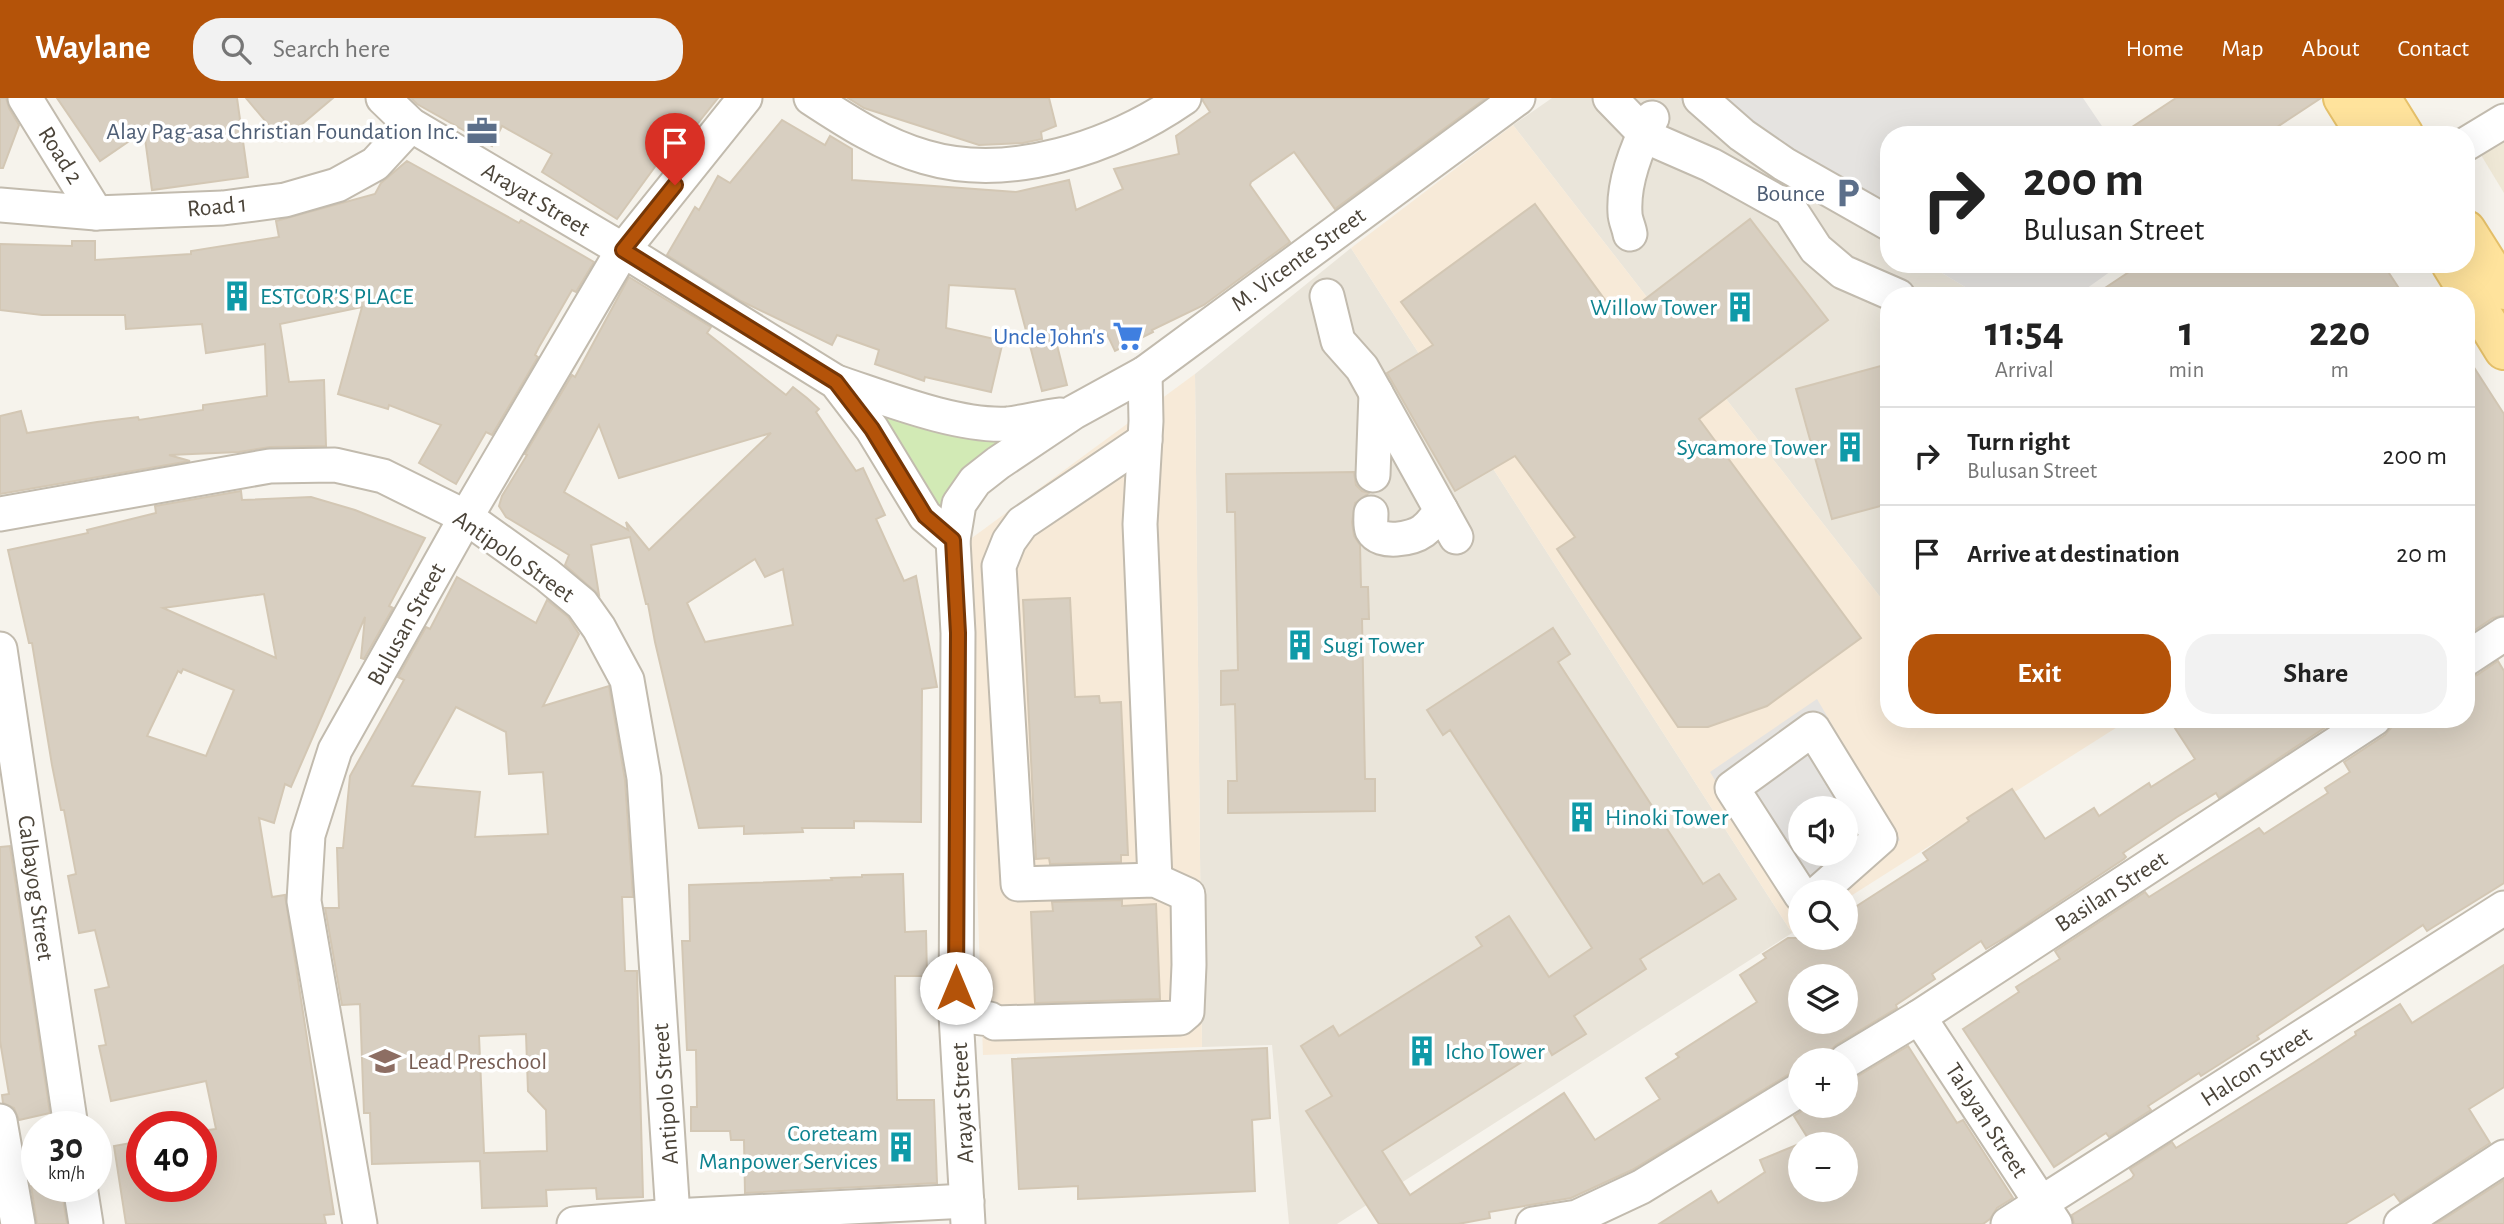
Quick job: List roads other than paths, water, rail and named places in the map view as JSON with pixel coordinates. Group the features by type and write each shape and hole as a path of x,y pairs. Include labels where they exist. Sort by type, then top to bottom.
{"main road":[{"path":"2343,98 2360,126"},
{"path":"2381,98 2398,126"},
{"path":"2475,244 2504,290"},
{"path":"2475,303 2504,350"}],"street":[{"name":"Road 2","path":"25,98 96,213"},
{"name":"Arayat Street","path":"383,98 411,125 623,250 836,382 872,429 925,516 953,540 958,633 956,1015 968,1213"},
{"name":"Bulusan Street","path":"359,1224 304,901 308,835 335,750 466,517 623,250 745,98"},
{"path":"811,98 850,124 904,150 946,161 1004,166 1041,160 1105,140 1142,123 1184,98"},
{"name":"M. Vicente Street","path":"953,540 959,504 975,481 998,463 1074,412 1145,373 1518,98"},
{"path":"1610,98 1711,165 1790,209 1816,249 1843,272 1880,288"},
{"path":"1700,98 1742,135 1784,164 1880,218"},
{"path":"2475,139 2504,121"},
{"path":"1630,234 1625,214 1626,191 1650,124"},
{"name":"Road 1","path":"0,205 96,213 223,208 285,200 337,185 375,164 411,125"},
{"path":"1303,256 1327,296 1358,331 1369,380 1373,475"},
{"path":"1145,373 1145,440 1140,524 1156,880"},
{"path":"1369,380 1448,523 1429,526 1419,534 1390,539 1373,532 1371,513"},
{"name":"M. Vicente Street","path":"836,382 956,419 1006,424 1074,412"},
{"path":"956,1015 990,1019 995,1023 1180,1018 1187,1012 1188,895 1156,880 1018,884 999,566 1009,541 1022,523 1145,440"},
{"name":"Antipolo Street","path":"0,514 270,466 335,465 383,476 466,517 547,575 582,604 599,628 628,680 644,778 673,1216"},
{"path":"2475,653 2504,634"},
{"name":"Calbayog Street","path":"0,649 69,1111"},
{"name":"Basilan Street","path":"1858,1054 1919,1017 2360,728"},
{"path":"1791,880 1732,788 1813,729 1880,838 1833,880"},
{"name":"Halcon Street","path":"2008,1224 2048,1213 2504,908"},
{"name":"Talayan Street","path":"1919,1017 2048,1213"},
{"path":"1532,1224 1577,1217 1641,1187 1788,1097"},
{"path":"0,1121 18,1224"},
{"path":"2401,1224 2504,1157"},
{"path":"83,1202 86,1224"},
{"path":"575,1224 673,1216 968,1213"}],"place":[{"name":"Alay Pag-asa Christian Foundation Inc.","path":"482,131"},
{"name":"Bounce","path":"1848,193"},
{"name":"ESTCOR'S PLACE","path":"237,296"},
{"name":"Willow Tower","path":"1740,307"},
{"name":"Uncle John's","path":"1128,336"},
{"name":"Sycamore Tower","path":"1850,447"},
{"name":"Sugi Tower","path":"1300,645"},
{"name":"Hinoki Tower","path":"1582,817"},
{"name":"Icho Tower","path":"1422,1051"},
{"name":"Lead Preschool","path":"385,1061"},
{"name":"Coreteam Manpower Services","path":"901,1147"}]}
